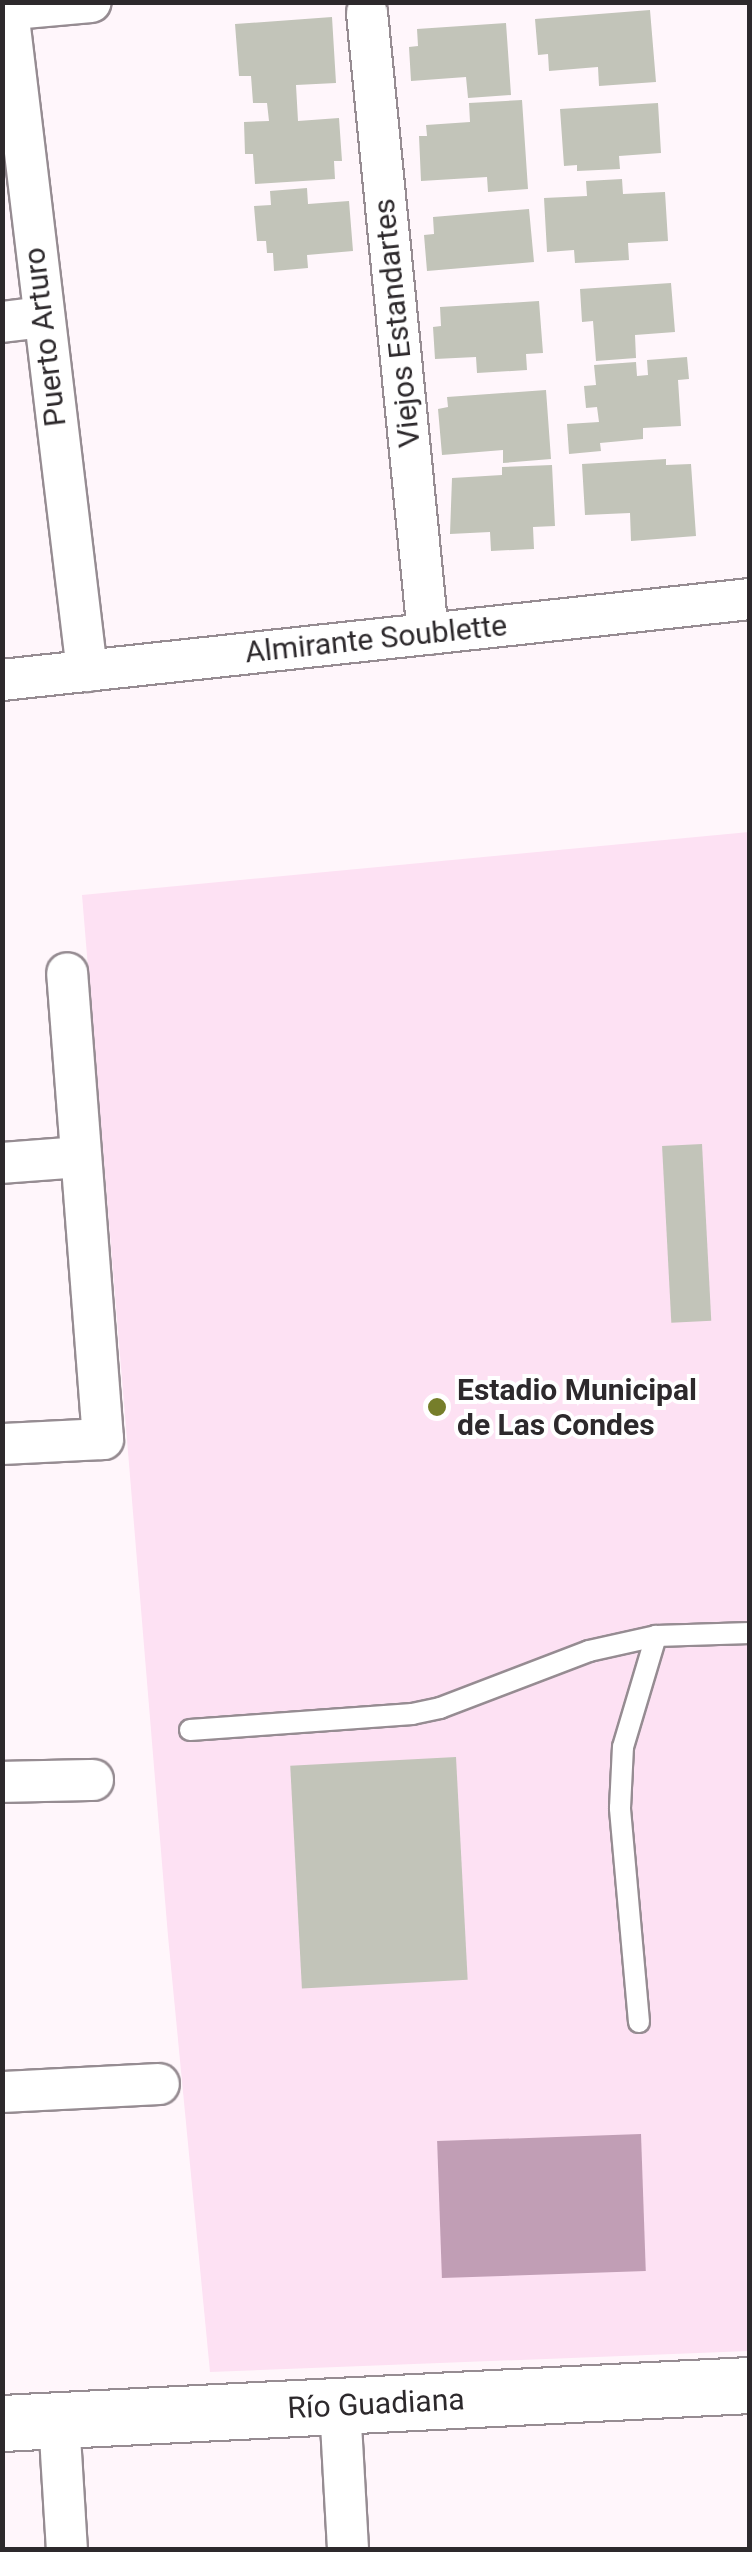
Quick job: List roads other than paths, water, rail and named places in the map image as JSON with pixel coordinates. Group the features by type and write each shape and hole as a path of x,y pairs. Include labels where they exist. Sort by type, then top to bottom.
{"street":[{"path":"5,8 91,2"},
{"name":"Puerto Arturo","path":"5,8 87,671"},
{"name":"Viejos Estandartes","path":"367,13 428,634"},
{"path":"2,322 42,317"},
{"name":"Almirante Soublette","path":"2,680 750,598"},
{"path":"2,1444 103,1439 67,973"},
{"path":"2,1163 80,1157"},
{"path":"2,1782 92,1780"},
{"path":"2,2092 158,2084"},
{"name":"Río Guadiana","path":"2,2423 750,2385"},
{"path":"340,2406 348,2550"},
{"path":"59,2420 67,2550"}],"lane":[{"path":"190,1730 412,1714 440,1708 589,1651 656,1636 750,1633"},
{"path":"638,2022 620,1808 623,1747 656,1636"}],"place":[{"name":"Estadio Municipal de Las Condes","path":"437,1407"}]}
